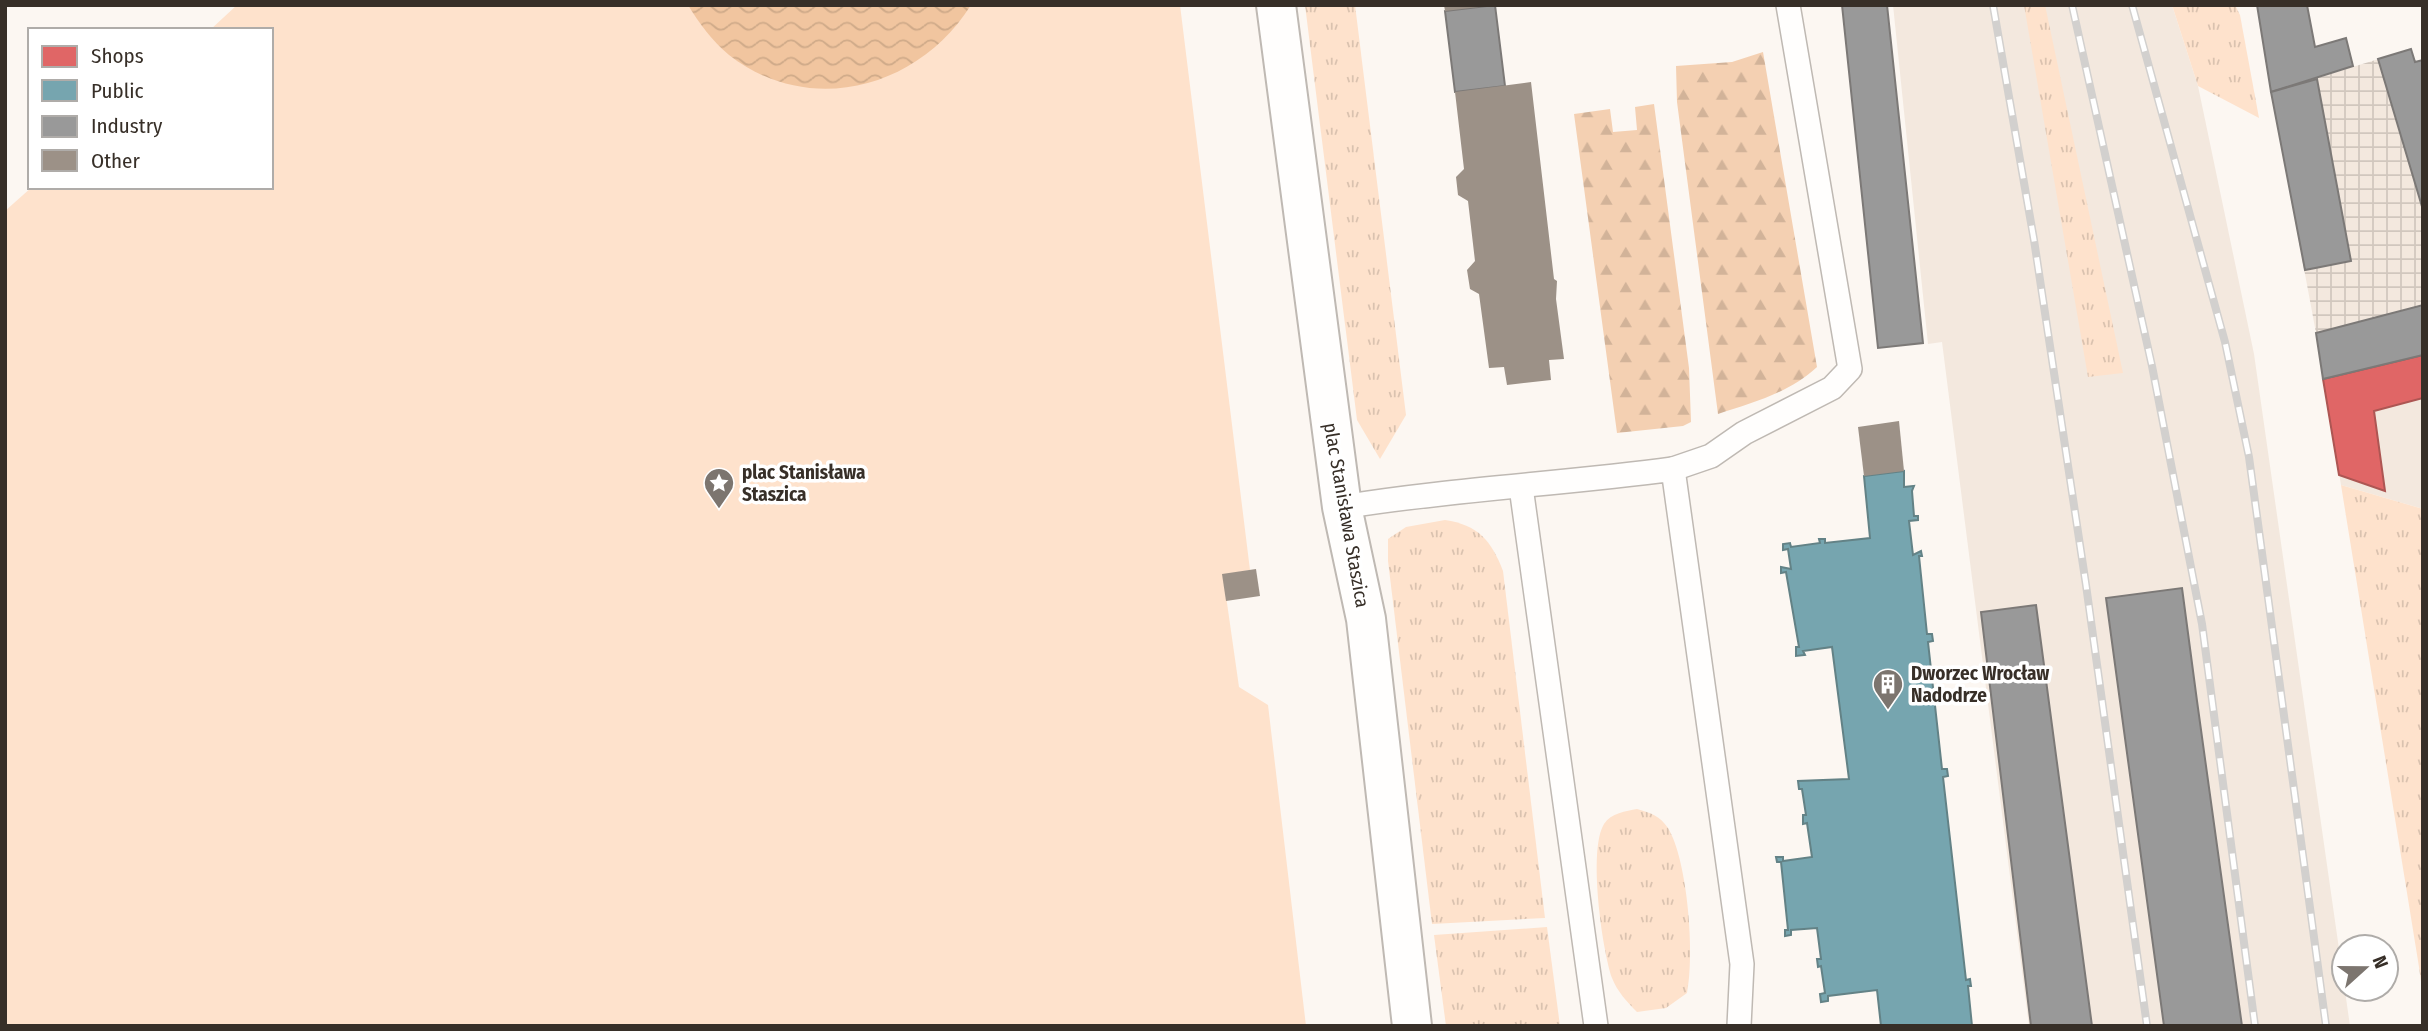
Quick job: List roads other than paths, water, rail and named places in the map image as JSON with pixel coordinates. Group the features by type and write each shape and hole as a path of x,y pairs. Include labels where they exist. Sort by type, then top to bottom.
{"street":[{"name":"plac Stanisława Staszica","path":"1276,5 1342,507 1366,619 1412,1026"}],"lane":[{"path":"1342,507 1410,496 1521,487 1673,469 1711,456 1744,433 1832,388 1850,369 1788,5"},
{"path":"1673,469 1742,964 1739,1026"},
{"path":"1521,487 1596,1026"}],"water":[{"path":"688,5 971,5 949,34 923,57 893,74 861,85 827,89 794,85 761,74 729,55 706,32"}],"railway":[{"path":"1993,5 2034,240 2086,585 2147,1026"},
{"path":"2072,5 2152,366 2202,624 2255,1026"},
{"path":"2132,5 2225,342 2249,457 2326,1026"}],"place":[{"name":"plac Stanisława Staszica","path":"719,510"},
{"name":"Dworzec Wrocław Nadodrze","path":"1888,711"}]}
